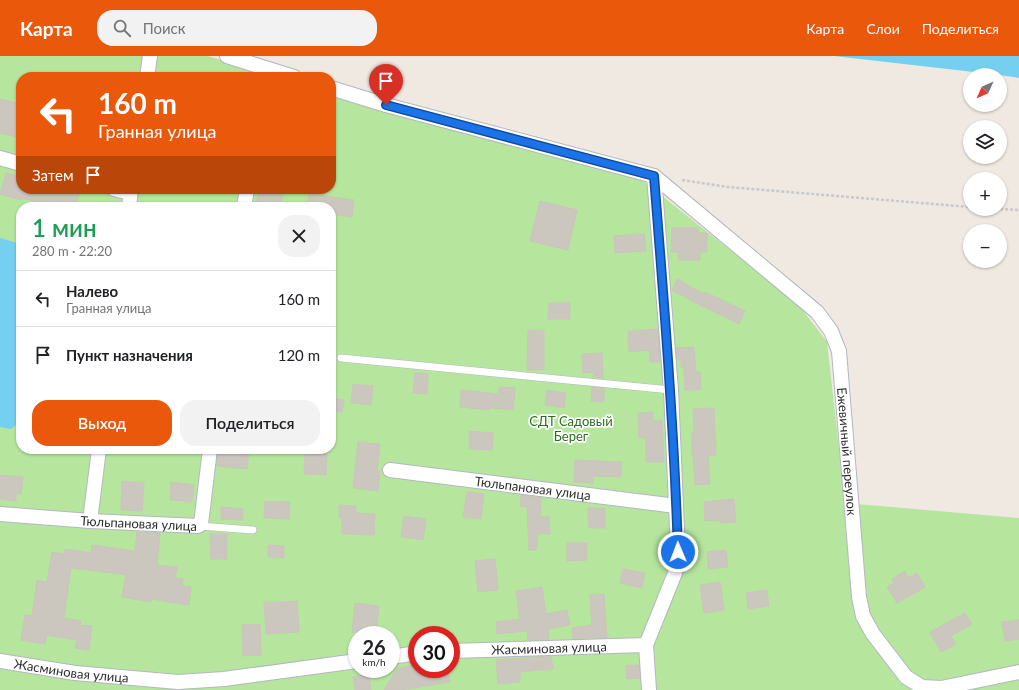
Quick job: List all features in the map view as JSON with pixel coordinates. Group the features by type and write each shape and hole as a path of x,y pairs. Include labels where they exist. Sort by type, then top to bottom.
{"street":[{"path":"148,72 150,56"},
{"path":"227,56 265,72"},
{"path":"336,90 394,107 654,176 671,390 678,552 675,573 646,645 649,690"},
{"path":"0,158 16,163"},
{"name":"Ежевичный переулок","path":"654,176 817,312 831,331 839,351 859,597 862,616 873,634 906,677 922,687 941,688 1019,672"},
{"path":"90,521 97,454"},
{"name":"Тюльпановая улица","path":"0,514 90,521 198,526 201,524 209,454"},
{"name":"Тюльпановая улица","path":"390,470 676,506"},
{"name":"Жасминовая улица","path":"460,651 646,645"},
{"name":"Жасминовая улица","path":"0,661 75,673 178,682 224,679 348,663"}],"lane":[{"path":"341,358 671,390"},
{"path":"198,526 253,530"}],"path":[{"path":"654,176 728,187 963,206"},
{"path":"1007,209 1019,210"}],"green space":[{"name":"СДТ Садовый Берег","path":"0,56 208,56 258,72 16,72 16,194 336,194 336,95 642,180 798,304 827,342 845,503 1019,518 1019,690 0,690"}],"water":[{"path":"834,56 1019,56 1019,78 1007,76 1007,68 963,68 963,71"},
{"path":"0,238 16,243 16,425 11,429 0,427"}],"building":[{"path":"0,99 16,103 16,137 0,133"},
{"path":"6,173 16,176 16,194 79,194 77,202 37,202 21,198 21,200 0,194"},
{"path":"258,194 283,194 281,202 256,202"},
{"path":"309,194 354,200 352,217 336,215 336,202 308,202"},
{"path":"540,201 577,210 568,250 530,241"},
{"path":"672,228 698,228 698,233 707,233 707,252 700,252 700,260 678,260 679,252 671,252"},
{"path":"644,234 646,251 615,253 614,236"},
{"path":"677,279 704,294 705,292 745,311 739,324 672,290"},
{"path":"549,303 570,303 570,319 548,319"},
{"path":"658,329 660,362 650,362 649,350 629,352 628,331"},
{"path":"528,330 544,331 544,370 527,370"},
{"path":"694,347 696,372 700,372 701,389 685,390 684,367 681,367 681,360 677,360 676,348"},
{"path":"602,353 603,378 593,377 594,372 583,373 582,354"},
{"path":"415,373 428,374 427,394 413,393"},
{"path":"353,384 373,386 371,405 351,403"},
{"path":"499,387 515,388 513,410 489,408 489,410 460,407 461,390 499,394"},
{"path":"592,387 604,388 604,402 591,401"},
{"path":"547,390 566,393 564,408 545,405"},
{"path":"336,399 344,400 342,412 336,411"},
{"path":"714,408 716,455 708,455 710,484 695,485 692,455 692,433 694,433 693,409"},
{"path":"653,412 653,421 662,420 664,462 646,462 646,438 639,438 638,413"},
{"path":"469,431 493,433 492,450 469,449"},
{"path":"358,442 380,444 377,471 380,471 378,491 353,488"},
{"path":"218,454 248,454 247,469 217,466"},
{"path":"305,454 327,454 326,475 304,474"},
{"path":"575,460 622,462 621,477 593,476 593,483 574,482"},
{"path":"0,475 23,477 21,494 16,493 16,501 0,499"},
{"path":"122,481 144,483 142,511 121,510"},
{"path":"171,482 194,485 192,502 170,500"},
{"path":"467,492 484,494 481,519 463,517"},
{"path":"521,495 541,498 540,517 549,516 550,534 538,534 536,550 529,550 527,507 520,506"},
{"path":"734,499 736,522 720,523 720,520 705,521 704,502"},
{"path":"265,501 290,502 289,519 264,518"},
{"path":"339,505 356,506 356,513 375,514 374,535 342,534 342,519 339,518"},
{"path":"221,507 243,509 243,520 221,519"},
{"path":"588,508 605,508 605,528 589,528"},
{"path":"404,516 426,519 423,540 401,537"},
{"path":"137,532 160,533 157,565 177,567 175,578 183,579 182,586 191,587 189,605 151,599 151,602 122,597 126,575 71,568 64,618 81,621 80,625 92,626 89,650 75,648 77,640 47,635 45,644 21,640 25,615 32,616 37,580 47,582 52,552 64,554 65,549 91,553 92,545 135,551"},
{"path":"210,534 227,534 227,559 211,559"},
{"path":"567,543 587,543 587,560 567,561"},
{"path":"268,545 284,546 284,558 268,557"},
{"path":"726,550 728,567 708,569 707,552"},
{"path":"495,559 498,590 478,592 475,561"},
{"path":"623,569 645,573 642,588 620,583"},
{"path":"905,571 908,578 917,573 925,587 897,603 887,587 894,583 892,579"},
{"path":"720,582 724,610 704,613 700,585"},
{"path":"542,587 546,614 567,610 570,625 548,629 549,639 528,640 527,631 497,634 496,622 520,619 516,591"},
{"path":"767,590 769,606 748,609 746,593"},
{"path":"604,594 607,638 593,637 573,639 572,628 592,625 590,595"},
{"path":"297,601 299,632 266,634 264,603"},
{"path":"355,603 379,606 377,626 353,626"},
{"path":"965,613 972,624 951,636 956,644 941,652 930,632"},
{"path":"1019,620 1019,639 1005,641 1002,622"},
{"path":"260,624 261,655 243,656 242,625"},
{"path":"551,656 553,669 520,672 520,682 498,684 496,660"},
{"path":"639,665 640,678 627,679 626,666"},
{"path":"408,666 408,678 449,678 450,682 402,690 384,690 392,678 400,678 400,668"},
{"path":"353,678 370,678 371,690 355,690"}],"route":[{"path":"386,105 654,176 671,390 678,552"}]}
